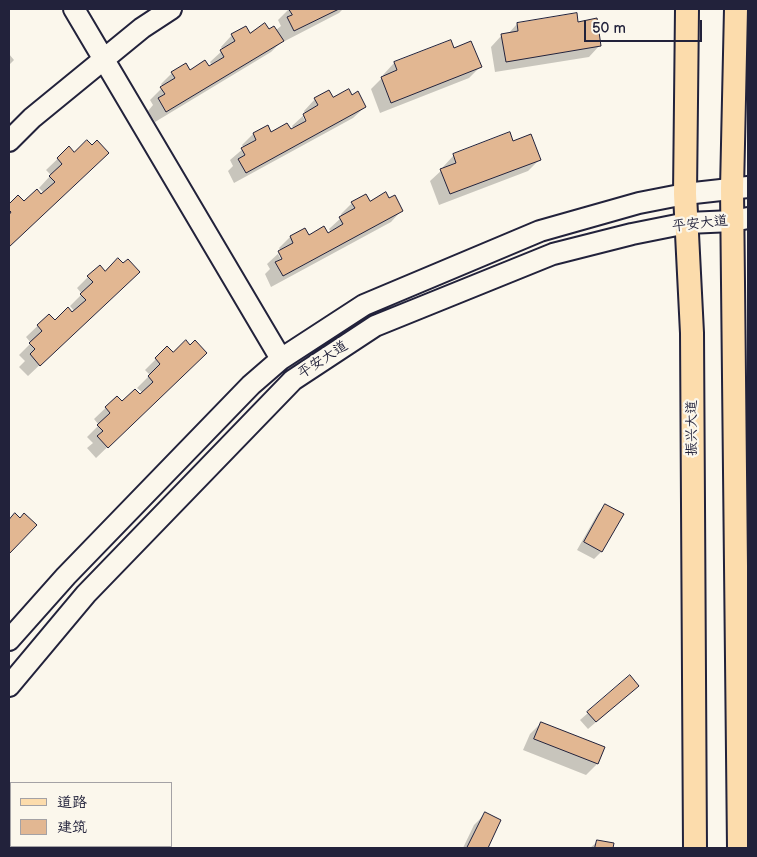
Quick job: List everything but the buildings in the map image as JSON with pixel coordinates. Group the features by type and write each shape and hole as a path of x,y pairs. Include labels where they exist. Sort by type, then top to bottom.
{"main road":[{"path":"74,9 281,359"},
{"path":"9,141 32,118 142,28 171,9"},
{"name":"振兴大道","path":"688,9 685,194 692,333 695,848"},
{"path":"736,9 740,188 743,622 739,848"},
{"name":"平安大道","path":"9,640 66,576 251,385 281,359 364,305 540,231 639,204 685,194 740,188"},
{"name":"平安大道","path":"9,686 86,594 293,380 375,326 553,254 632,234 687,223 740,219"}]}
